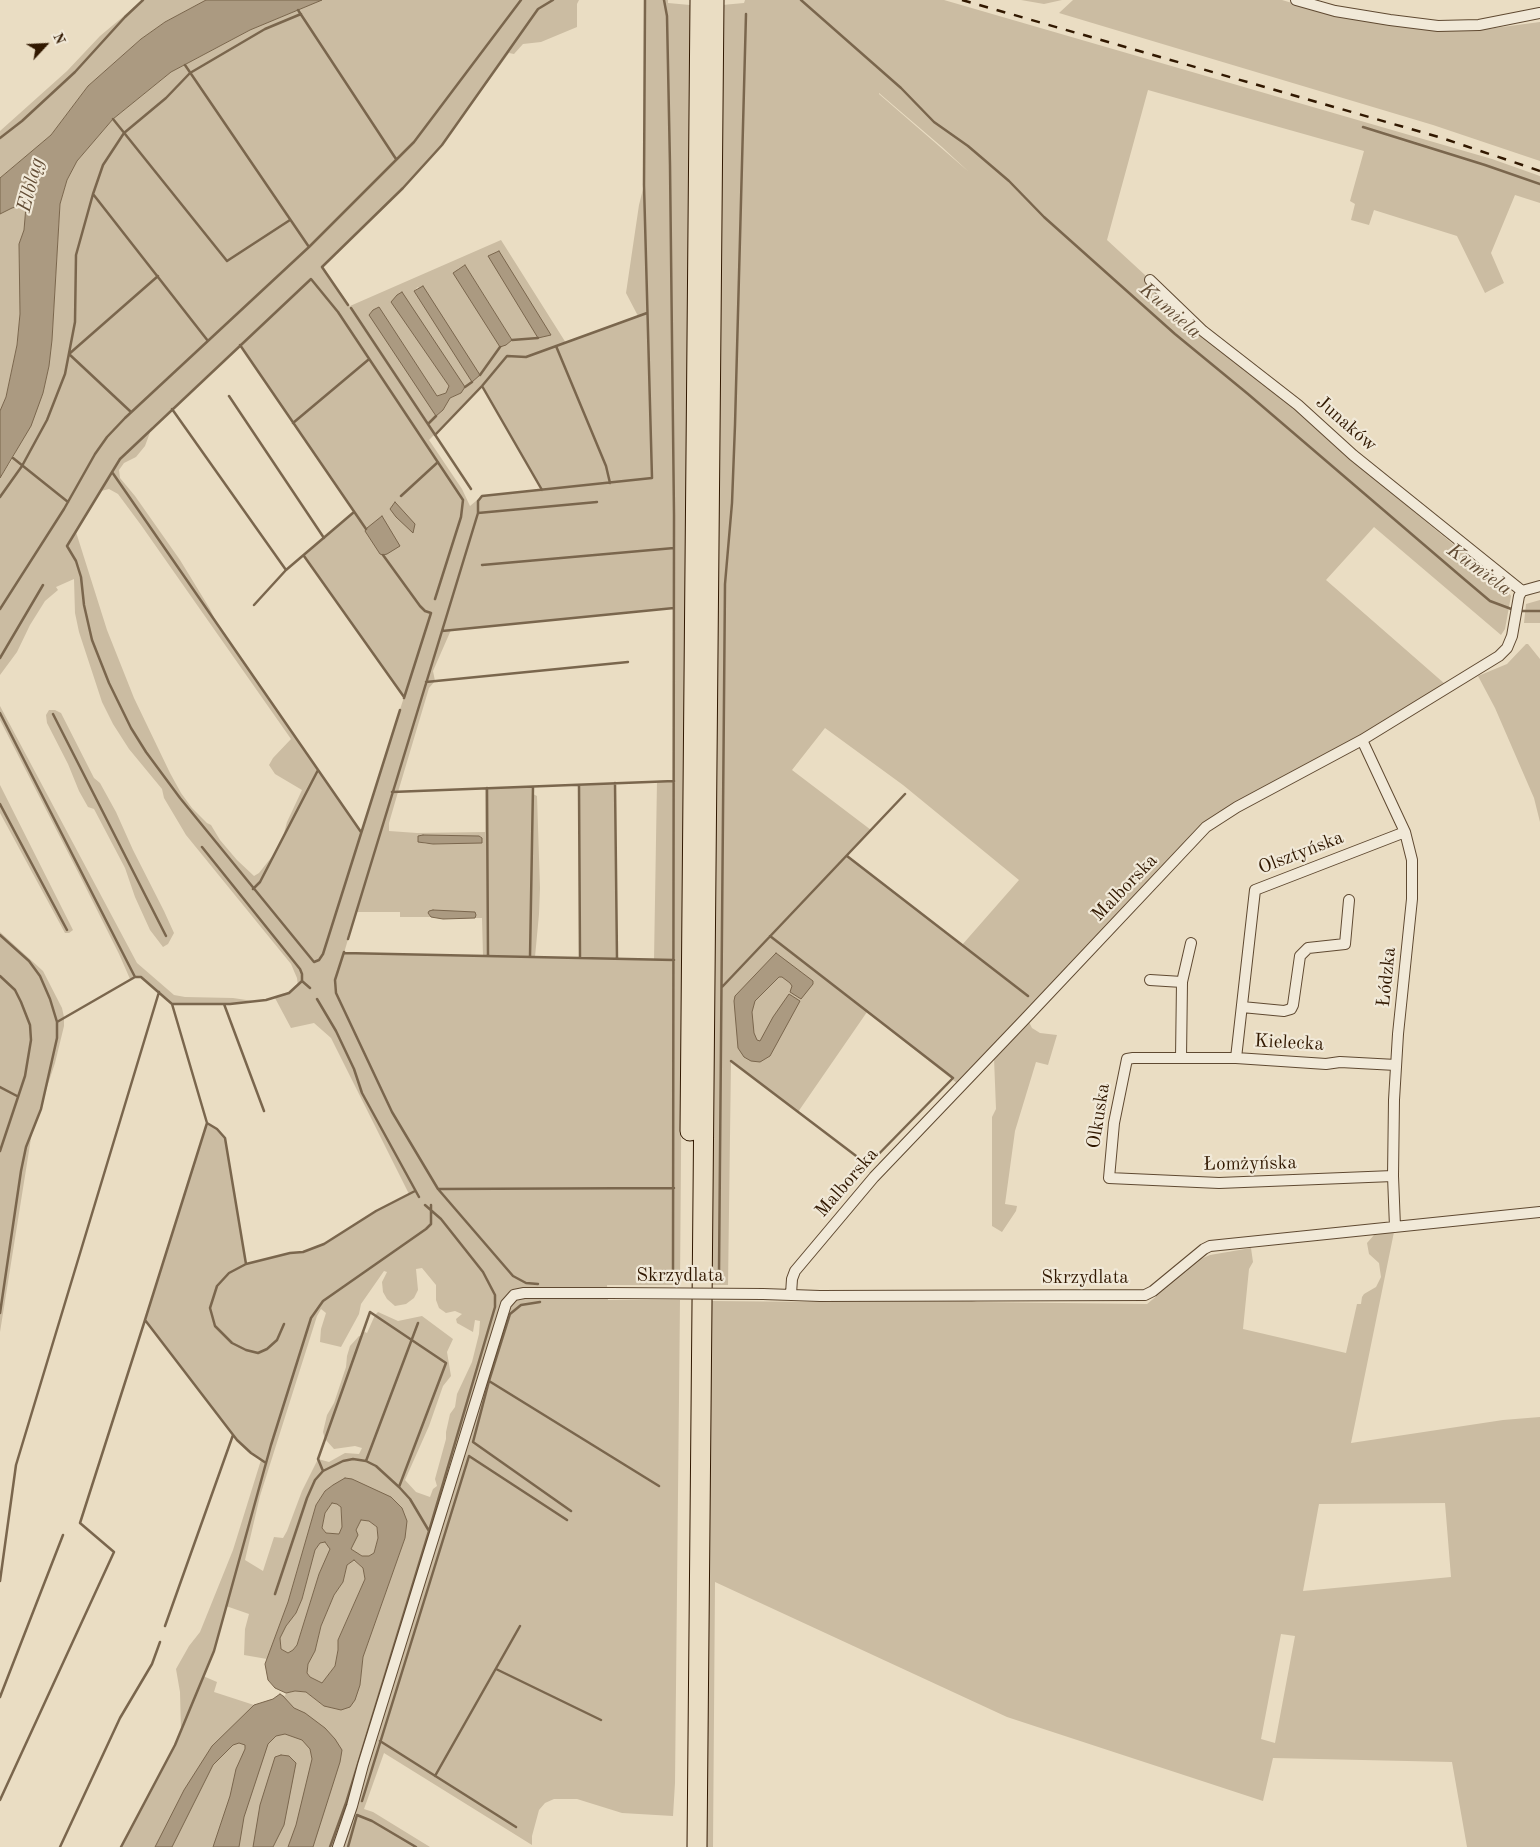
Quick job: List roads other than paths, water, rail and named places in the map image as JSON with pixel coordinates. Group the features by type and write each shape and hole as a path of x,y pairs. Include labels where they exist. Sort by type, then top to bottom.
{"highway":[{"path":"684,1847 700,0"},
{"path":"697,1847 714,0"}],"street":[{"path":"1296,0 1335,11 1438,26 1479,25 1540,13"},
{"name":"Junaków","path":"1150,280 1204,331 1298,406 1520,596"},
{"path":"1520,596 1540,586"},
{"name":"Malborska","path":"791,1294 795,1271 874,1176 1206,827 1237,807 1362,740 1499,656 1510,643 1520,596"},
{"name":"Łódzka","path":"1362,740 1406,832 1412,860 1412,885 1396,1065 1393,1176 1395,1227"},
{"name":"Olsztyńska","path":"1236,1058 1255,890 1406,832"},
{"path":"1242,1007 1284,1011 1291,1008 1300,956 1308,948 1345,944 1350,900"},
{"path":"1180,1058 1182,982 1191,943"},
{"path":"1150,980 1182,982"},
{"name":"Kielecka","path":"1127,1059 1236,1058 1326,1064 1340,1062 1396,1065"},
{"name":"Olkuska","path":"1108,1178 1114,1123 1127,1059"},
{"name":"Łomżyńska","path":"1108,1178 1219,1184 1393,1176"},
{"name":"Skrzydlata","path":"338,1847 506,1304 514,1296 524,1293 791,1294 820,1296 1145,1295 1153,1291 1210,1246 1540,1212"}],"water":[{"name":"Elbląg","path":"206,0 322,0 250,30 171,72 113,119 77,161 67,180 60,204 52,340 43,393 31,426 0,478 0,411 6,397 17,345 20,314 19,244 24,230 26,206 12,208 0,214 0,178 51,135 88,86 141,39 165,22"},
{"path":"499,251 551,335 538,338 488,256"},
{"path":"465,265 512,340 506,345 500,347 453,273"},
{"path":"423,286 480,375 472,382 414,291"},
{"path":"402,292 465,387 461,393 450,398 443,410 436,416 369,315 379,307 437,396 446,393 449,386 391,302"},
{"path":"395,502 415,524 413,533 390,509"},
{"path":"382,516 400,546 383,555 380,554 365,531"},
{"path":"418,836 479,836 482,838 482,843 433,844 418,842"},
{"path":"433,910 475,912 476,915 475,918 443,919 431,917 428,913"},
{"path":"776,953 813,981 813,984 801,999 790,992 792,986 790,983 779,977 755,1001 752,1012 754,1033 757,1040 760,1041 773,1017 789,994 800,1001 770,1056 760,1062 751,1061 744,1057 738,1048 735,996"},
{"path":"345,1478 352,1479 391,1497 402,1508 407,1521 405,1538 363,1657 360,1685 355,1700 350,1707 341,1710 324,1706 306,1692 295,1691 286,1693 275,1688 268,1680 265,1664 288,1602 316,1505 325,1491","holes":["332,1503 341,1507 342,1527 339,1534 326,1533 322,1528 325,1513","361,1520 369,1521 377,1527 378,1538 374,1553 369,1556 362,1556 351,1549 358,1535 356,1530","325,1542 330,1549 319,1574 297,1645 288,1653 281,1649 280,1638 296,1613 302,1599 315,1550 320,1543","354,1560 363,1568 365,1579 338,1640 335,1666 322,1683 310,1677 307,1673 308,1664 315,1651 321,1626 334,1595 343,1582 347,1565"]},
{"path":"280,1694 294,1708 305,1713 325,1728 342,1750 340,1762 313,1847 288,1847 296,1825 312,1759 310,1749 302,1740 285,1734 276,1736 268,1744 244,1817 239,1847 213,1847 230,1796 236,1769 245,1749 245,1745 239,1743 233,1745 213,1765 172,1847 155,1847 184,1790 212,1746 254,1705 273,1699"},
{"path":"281,1755 289,1756 296,1763 284,1825 273,1847 253,1847 260,1805 275,1757"}],"waterway":[{"path":"0,138 22,121 75,72 143,0"},
{"path":"0,609 64,509 95,454 107,437 125,418 309,247 414,142 521,0"},
{"path":"348,305 322,267 403,188 442,145 538,9 553,0"},
{"path":"348,939 478,513 478,501 482,496 652,478 644,185 645,0"},
{"path":"664,0 667,16 670,165 674,515 673,1270"},
{"name":"Kumiela","path":"801,0 901,88 934,122 968,146 1009,181 1044,217 1175,334 1490,601 1514,610"},
{"path":"298,10 396,159"},
{"path":"208,341 93,194 103,165 124,133 166,98 190,73 265,29 301,14"},
{"path":"719,1272 725,584 732,503 735,425 746,14"},
{"path":"185,65 309,247"},
{"path":"113,119 227,261 290,220"},
{"path":"1363,127 1540,184"},
{"path":"0,497 22,466 47,420 65,374 75,322 76,255 93,194"},
{"path":"131,412 69,354 158,276"},
{"path":"400,710 323,954 319,960 314,962 180,798 131,728 109,683 92,640 84,605 81,577 76,561 67,546 120,459 311,279 338,312 463,500 461,517 435,599"},
{"path":"351,308 471,489"},
{"path":"435,435 482,386 507,356 526,357 647,313"},
{"path":"512,340 538,338"},
{"path":"240,345 366,529"},
{"path":"556,346 606,466 610,483"},
{"path":"480,375 500,347"},
{"path":"293,423 368,360"},
{"path":"465,387 472,382"},
{"path":"482,386 542,490"},
{"path":"229,396 324,538"},
{"path":"172,409 286,570"},
{"path":"428,424 436,416"},
{"path":"13,458 68,502"},
{"path":"401,496 438,462"},
{"path":"112,472 361,832"},
{"path":"478,513 597,502"},
{"path":"254,605 286,570 354,512"},
{"path":"482,565 674,548"},
{"path":"383,555 420,606 425,611 431,613 404,698"},
{"path":"304,556 404,697"},
{"path":"0,658 43,585"},
{"path":"442,631 674,608"},
{"name":"Kumiela","path":"1519,611 1540,611"},
{"path":"426,682 628,662"},
{"path":"0,713 135,977"},
{"path":"53,714 166,936"},
{"path":"253,889 260,882 318,770"},
{"path":"392,792 674,781"},
{"path":"615,783 617,959"},
{"path":"579,785 580,958"},
{"path":"530,957 533,787"},
{"path":"487,788 488,956"},
{"path":"722,987 905,794"},
{"path":"0,804 67,930"},
{"path":"172,1004 230,1004 266,1000 289,993 302,981 300,969 202,847"},
{"path":"847,856 1028,996"},
{"path":"0,935 29,961 40,976 57,1022 57,1038 41,1109 26,1147 21,1171 0,1313"},
{"path":"731,1061 868,1165 953,1078 770,936"},
{"path":"344,952 335,980 336,993 392,1112 438,1189 513,1276 526,1283 538,1284"},
{"path":"344,953 674,960"},
{"path":"0,976 15,990 21,1002 30,1025 31,1040 25,1076 0,1151"},
{"path":"57,1022 135,977 141,977 172,1004 207,1123"},
{"path":"302,981 310,988"},
{"path":"0,1581 16,1465 159,992"},
{"path":"317,999 336,1031 354,1069 362,1093 419,1197"},
{"path":"224,1004 264,1111"},
{"path":"0,1087 17,1096"},
{"path":"266,1463 237,1440 145,1320 207,1123 217,1129 225,1138 246,1264 290,1253 303,1252 324,1244 376,1211 415,1191"},
{"path":"438,1189 674,1188"},
{"path":"330,1847 346,1803 495,1307 495,1295 483,1272 441,1219 425,1205"},
{"path":"121,1847 175,1745 214,1651 271,1445 311,1318 323,1301 426,1229 431,1224 431,1205"},
{"path":"246,1264 229,1273 217,1286 210,1308 215,1326 232,1343 246,1350 258,1353 267,1349 277,1340 284,1324"},
{"path":"540,1302 521,1305 510,1314 489,1381 473,1442 571,1511"},
{"path":"323,1471 318,1459 370,1312 446,1363 399,1487"},
{"path":"0,1800 114,1552 80,1523 145,1320"},
{"path":"366,1461 418,1323"},
{"path":"489,1381 659,1486"},
{"path":"165,1626 233,1435"},
{"path":"362,1801 469,1456 567,1520"},
{"path":"275,1594 307,1498 315,1480 323,1471 343,1461 353,1459 366,1461 376,1466 410,1499 429,1531"},
{"path":"0,1697 63,1535"},
{"path":"435,1776 520,1626"},
{"path":"60,1847 120,1718 152,1664 160,1642"},
{"path":"496,1669 601,1720"},
{"path":"380,1741 516,1827"},
{"path":"348,1847 357,1815 372,1821 416,1847"}],"railway":[{"path":"962,0 1442,138 1540,171"}]}
